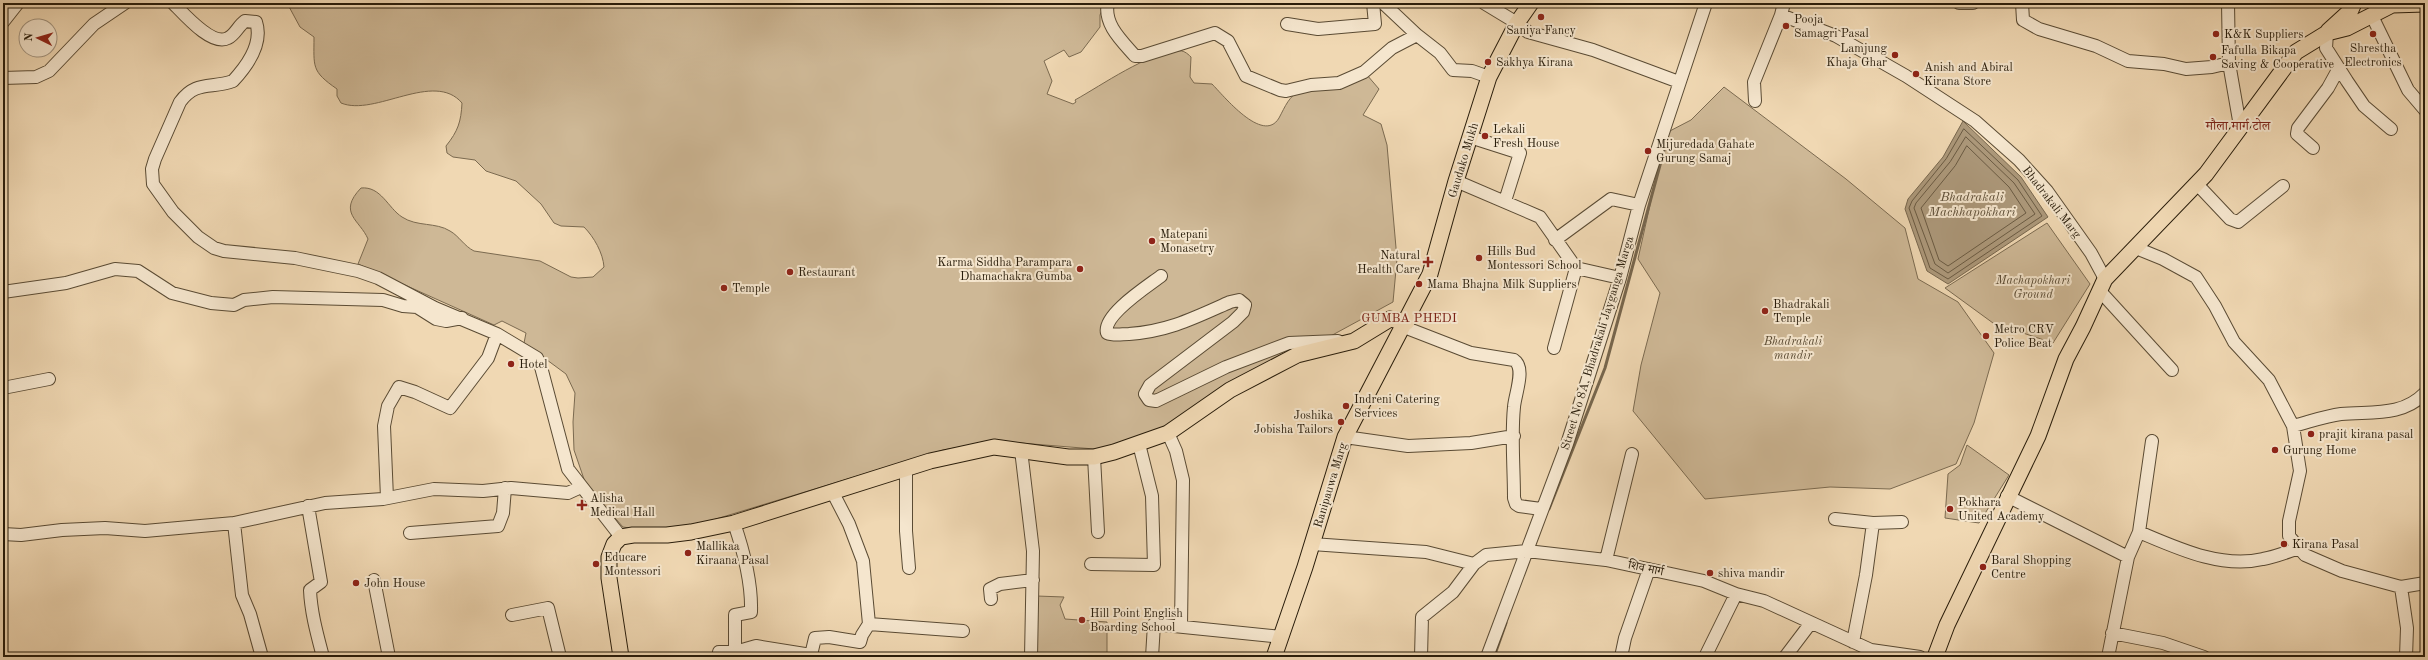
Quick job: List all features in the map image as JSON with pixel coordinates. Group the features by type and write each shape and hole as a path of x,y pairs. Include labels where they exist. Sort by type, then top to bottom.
{"main road":[{"name":"Gaudako Mukh","path":"1405,325 1430,274 1456,181 1489,77 1517,23 1531,3"},
{"path":"2327,33 2333,24 2351,10 2354,3"},
{"path":"1935,657 1947,625 2007,496 2038,436 2066,359 2083,327 2102,284 2224,151 2240,126 2296,52 2327,33 2372,16 2390,4 2425,4"},
{"path":"621,657 609,578 609,557 614,544 621,538 633,535 685,533 734,523 930,461 994,447 1068,457 1094,457 1139,444 1168,433 1230,390 1297,355 1354,341 1390,319 1405,325"},
{"name":"Ranipauwa Marg","path":"1274,657 1312,544 1345,437 1405,325"}],"street":[{"path":"3,22 18,3"},
{"path":"3,78 36,77 49,71 94,24 125,3"},
{"path":"173,3 213,39 222,40 229,38 245,21 256,22 257,42 245,64 233,81 200,86 186,94 180,102 152,169 155,190 198,237 214,248 240,254 295,258 358,271 399,287 435,308 462,318 497,334 537,358 541,367 568,469 621,538"},
{"path":"1108,3 1108,17 1113,28 1135,56 1142,56 1215,33 1228,41 1246,76 1286,91 1311,85 1339,83 1352,79 1364,72 1392,48 1417,35"},
{"path":"1288,24 1318,29 1375,24 1373,3"},
{"path":"1383,3 1417,35 1440,53 1453,70 1472,71 1489,77"},
{"path":"1484,3 1517,23 1528,32 1593,50 1679,82"},
{"name":"Street No 8A, Bhadrakali Jayganga Marga","path":"1487,657 1566,444 1620,278 1639,205 1706,3"},
{"path":"1755,101 1754,82 1781,16 1784,3"},
{"path":"1958,3 1973,3"},
{"path":"2022,3 2023,20 2039,29 2096,46 2128,61 2164,64 2186,69 2212,67 2229,63"},
{"path":"2228,3 2229,63 2240,126"},
{"name":"Bhadrakali Marg","path":"1781,16 1836,36 1906,76 1974,121 2019,160 2047,191 2091,253 2102,284 2172,370"},
{"path":"2372,16 2408,90 2425,110"},
{"path":"2327,33 2326,48 2364,106 2391,129"},
{"path":"2313,148 2297,134 2298,128 2328,88 2339,68"},
{"path":"1470,137 1520,153 1505,201"},
{"path":"1456,181 1540,217 1576,268 1620,278"},
{"path":"2196,183 2230,220 2238,222 2283,186"},
{"path":"1556,240 1611,199 1639,205"},
{"path":"2136,248 2163,259 2196,277 2215,306 2234,342 2269,380 2293,426 2300,471 2289,521 2289,536 2305,555 2342,571 2401,587 2425,583"},
{"path":"1554,348 1576,268"},
{"path":"3,292 66,283 115,269 138,271 172,293 211,303 234,305 244,300 273,297 382,300 403,306 417,307 436,319 446,321 462,318"},
{"path":"1161,276 1112,316 1107,325 1107,332 1115,334 1154,332 1170,328 1230,302 1239,300 1245,305 1243,312 1234,322 1150,385 1146,394 1148,400 1156,401 1226,367 1290,343 1354,341"},
{"path":"1405,325 1471,353 1514,360 1518,363 1520,369 1514,408 1516,504 1519,506 1541,509"},
{"path":"387,498 384,426 388,406 399,387 430,398 450,408 488,358 497,334"},
{"path":"3,388 48,379"},
{"path":"2293,426 2340,414 2387,412 2406,407 2425,393"},
{"path":"1168,433 1176,451 1183,480 1182,626"},
{"path":"1345,437 1408,446 1471,443 1514,436"},
{"path":"2108,657 2128,558 2139,532 2152,440"},
{"path":"1091,564 1154,565 1152,496 1139,444"},
{"path":"1021,450 1033,551 1031,657"},
{"path":"1606,560 1632,454"},
{"path":"1094,457 1098,532"},
{"path":"906,469 906,532 909,568"},
{"path":"3,534 21,535 62,530 105,528 146,531 234,523 325,503 387,498 434,489 483,492 505,488 568,493 582,487"},
{"path":"410,533 498,526 503,513 505,488"},
{"path":"718,657 719,652 735,652 756,646 811,655 815,638 829,637 860,642 868,624 863,561 849,524 832,491"},
{"path":"2007,496 2128,558"},
{"path":"308,506 321,582 310,590 312,618 323,657"},
{"path":"1835,519 1873,523 1902,522"},
{"path":"234,523 242,595 250,614 262,657"},
{"path":"734,523 742,545 750,584 751,602 749,614 736,615 735,652"},
{"path":"1853,642 1866,575 1873,523"},
{"path":"2139,532 2179,549 2222,561 2262,560 2299,548"},
{"path":"1312,544 1426,552 1474,564"},
{"name":"शिव मार्ग","path":"1421,657 1422,617 1454,592 1474,564 1486,555 1526,551 1606,560 1704,581 1736,594 1764,602 1810,624 1871,650 1920,657"},
{"path":"1621,657 1625,638 1649,569"},
{"path":"374,580 389,657"},
{"path":"991,599 990,589 1000,584 1033,580"},
{"path":"2401,587 2407,628 2406,657"},
{"path":"1706,657 1736,594"},
{"path":"512,615 548,608 560,657"},
{"path":"868,624 963,631"},
{"path":"1152,657 1154,624 1281,637"},
{"path":"1785,657 1810,624"},
{"path":"2112,633 2163,643 2204,657"}],"green space":[{"path":"287,3 1105,3 1100,15 1100,27 1081,52 1069,57 1064,50 1044,61 1052,81 1047,94 1073,104 1076,102 1075,100 1140,63 1166,53 1182,51 1191,57 1190,77 1194,83 1212,84 1234,107 1254,122 1263,126 1272,125 1279,118 1291,98 1302,90 1317,85 1367,75 1379,89 1363,115 1381,124 1387,145 1397,259 1393,302 1226,393 1169,430 1107,450 995,441 943,450 693,526 643,530 623,527 586,485 574,450 573,422 575,393 566,374 524,343 526,333 502,321 494,325 358,264 368,239 352,216 351,204 361,188 368,188 374,190 384,198 402,217 414,222 445,228 474,251 540,261 571,277 593,277 604,267 602,256 594,240 584,227 561,226 554,223 541,204 516,181 486,171 475,160 453,157 447,153 446,146 458,126 461,116 462,103 450,94 436,91 420,92 370,104 355,106 341,103 337,96 337,89 322,78 318,73 314,62 314,37 300,27"},
{"name":"Bhadrakali mandir","path":"1724,87 1846,179 1905,228 1918,279 1958,302 1994,353 1974,423 1956,464 1890,489 1830,487 1705,499 1633,411 1641,365 1660,293 1638,259 1666,133 1691,120"},
{"name":"Machapokhari Ground","path":"2047,223 2090,284 2053,343 1993,323 1945,288"},
{"path":"1967,445 2009,475 1979,523 1945,518 1948,474 1960,465"},
{"path":"1037,596 1064,597 1060,605 1065,619 1107,622 1107,657 1035,657"}],"water":[{"name":"Bhadrakali Machhapokhari","path":"1963,121 2021,177 2048,217 1948,284 1927,271 1905,209 1908,199 1943,157"}],"waterway":[{"path":"1549,509 1605,368 1666,143"},
{"path":"1494,657 1506,623"}],"place":[{"name":"Saniya Fancy","path":"1541,17"},
{"name":"Pooja Samagri Pasal","path":"1786,26"},
{"name":"K&K Suppliers","path":"2216,34"},
{"name":"Shrestha Electronics","path":"2373,34"},
{"name":"Lamjung Khaja Ghar","path":"1895,55"},
{"name":"Fafulla Bikapa Saving & Cooperative","path":"2213,57"},
{"name":"Sakhya Kirana","path":"1488,62"},
{"name":"Anish and Abiral Kirana Store","path":"1916,74"},
{"name":"Lekali Fresh House","path":"1485,136"},
{"name":"Mijuredada Gahate Gurung Samaj","path":"1648,151"},
{"name":"Matepani Monasetry","path":"1152,241"},
{"name":"Hills Bud Montessori School","path":"1479,258"},
{"name":"Natural Health Care","path":"1428,262"},
{"name":"Karma Siddha Parampara Dhamachakra Gumba","path":"1080,269"},
{"name":"Restaurant","path":"790,272"},
{"name":"Mama Bhajna Milk Suppliers","path":"1419,284"},
{"name":"Temple","path":"724,288"},
{"name":"Bhadrakali Temple","path":"1765,311"},
{"name":"Metro CRV Police Beat","path":"1986,336"},
{"name":"Hotel","path":"511,364"},
{"name":"Indreni Catering Services","path":"1346,406"},
{"name":"Joshika Jobisha Tailors","path":"1341,422"},
{"name":"prajit kirana pasal","path":"2311,434"},
{"name":"Gurung Home","path":"2275,450"},
{"name":"Alisha Medical Hall","path":"582,505"},
{"name":"Pokhara United Academy","path":"1950,509"},
{"name":"Kirana Pasal","path":"2284,544"},
{"name":"Mallikaa Kiraana Pasal","path":"688,553"},
{"name":"Educare Montessori","path":"596,564"},
{"name":"Baral Shopping Centre","path":"1983,567"},
{"name":"shiva mandir","path":"1710,573"},
{"name":"John House","path":"356,583"},
{"name":"Hill Point English Boarding School","path":"1082,620"}],"district":[{"name":"मौला मार्ग टोल","path":"2238,125"},
{"name":"GUMBA PHEDI","path":"1409,317"}]}
